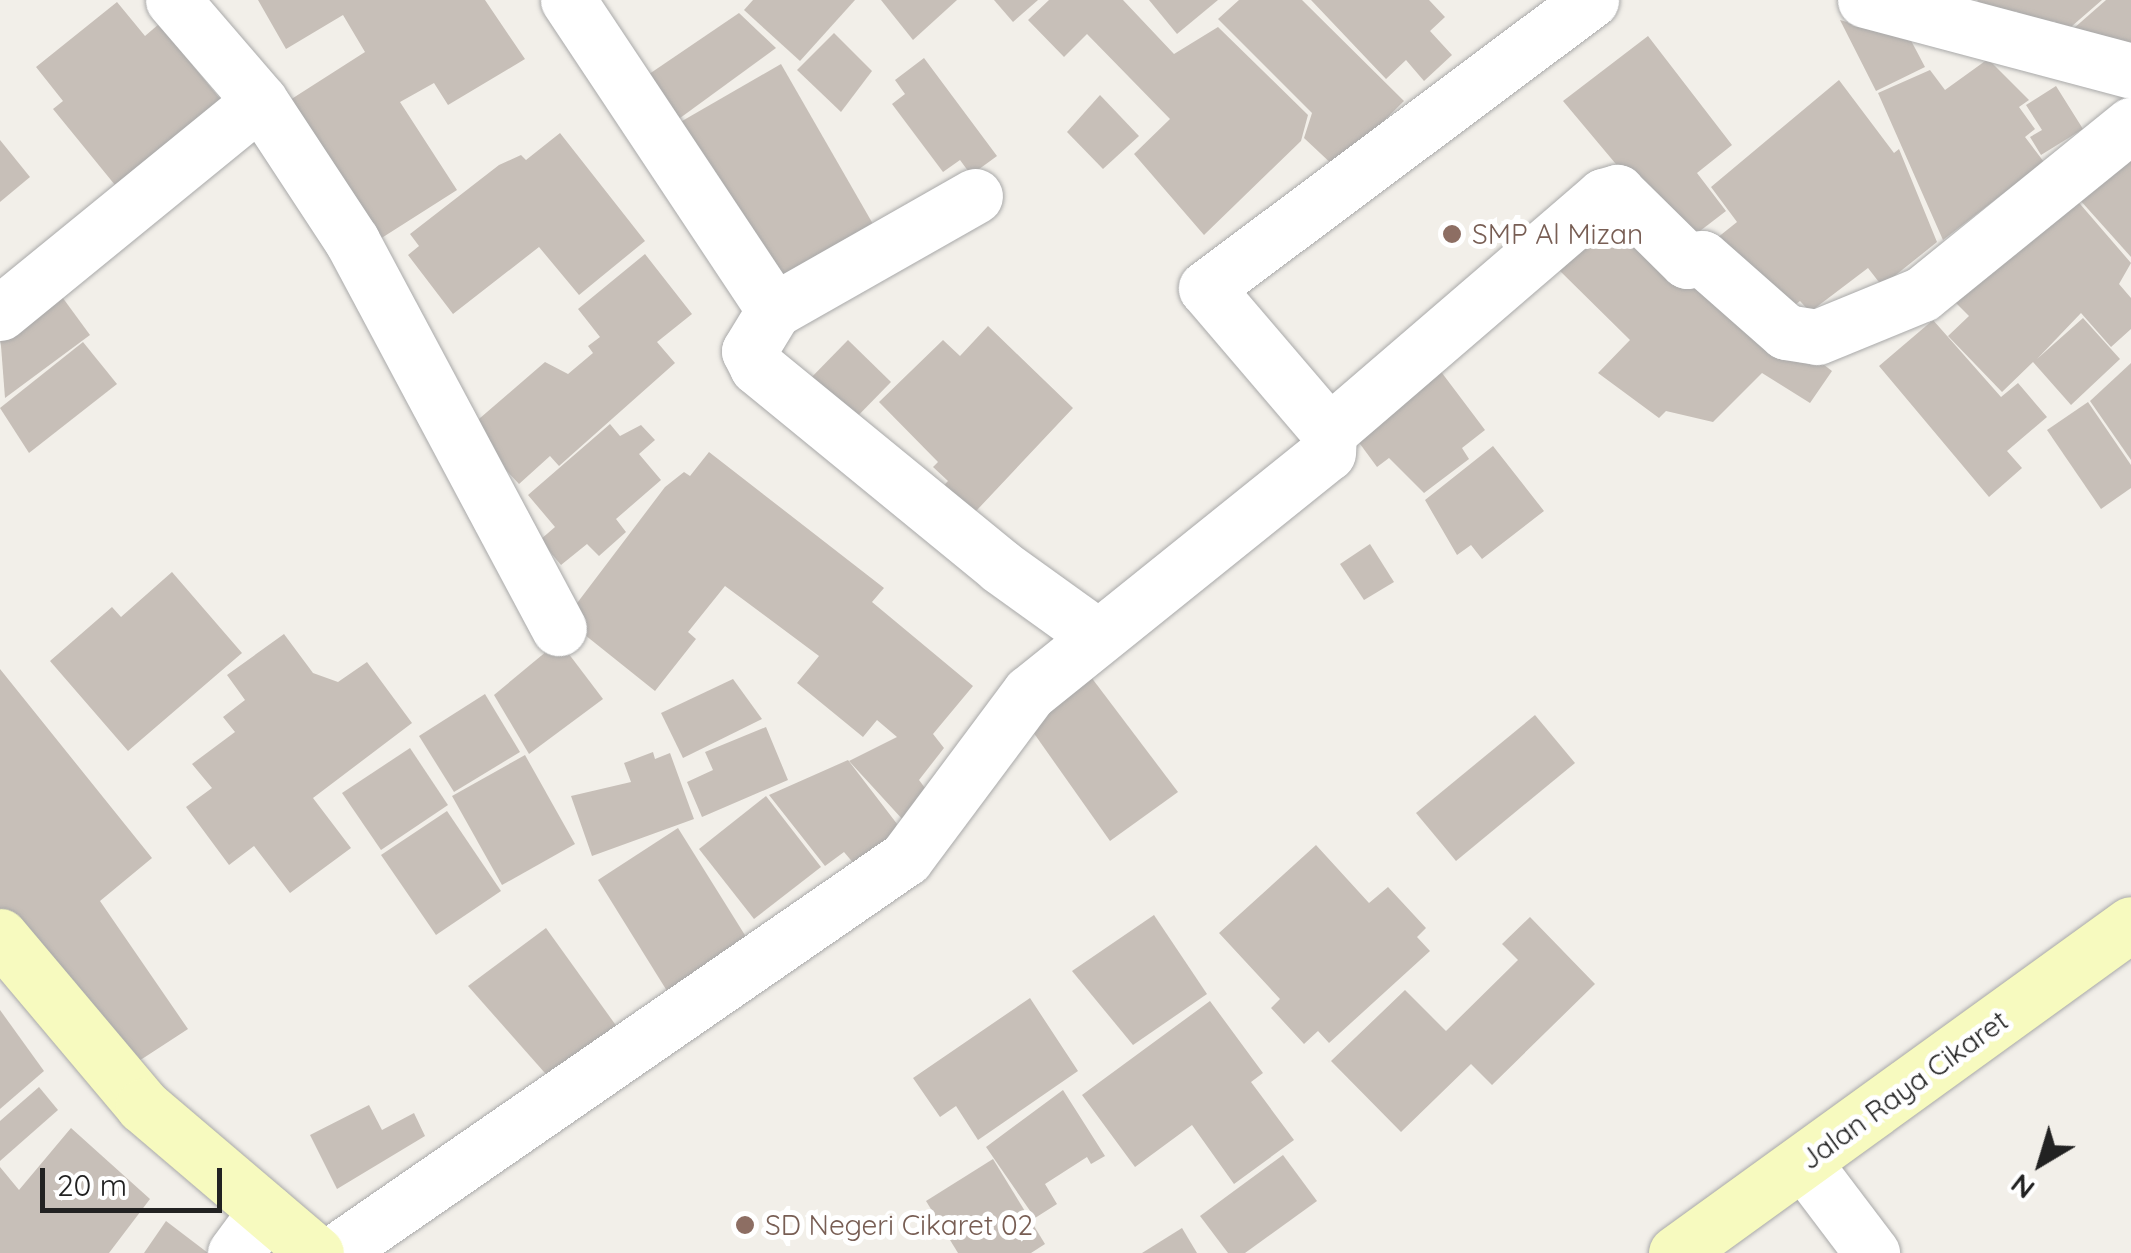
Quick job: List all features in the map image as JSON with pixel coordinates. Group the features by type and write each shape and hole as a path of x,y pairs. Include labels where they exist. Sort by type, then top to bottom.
{"main road":[{"name":"Jalan Raya Cikaret","path":"1676,1253 2131,924"},
{"path":"0,936 251,1232 316,1253"}],"street":[{"path":"173,0 260,101 352,241 559,628"},
{"path":"568,0 774,310"},
{"path":"334,1253 906,858 1029,693 1328,452 1329,432 1206,288 1591,0"},
{"path":"1866,0 2131,71"},
{"path":"0,314 260,101"},
{"path":"1329,432 1603,196 1617,192 1687,261 1702,258 1786,332 1817,337 1922,294 2131,125"},
{"path":"975,196 774,310 752,336 748,351 757,367 1097,636"},
{"path":"1804,1163 1872,1253"}],"building":[{"path":"258,0 485,0 525,59 448,105 434,83 400,102 457,190 369,246 279,107 365,52 343,15 286,49"},
{"path":"753,0 855,0 800,61 744,10"},
{"path":"881,0 957,0 913,40"},
{"path":"994,0 1038,0 1013,22"},
{"path":"1049,0 1123,0 1174,54 1218,27 1308,115 1301,141 1204,235 1134,154 1170,119 1087,34 1064,57 1028,20"},
{"path":"1149,0 1218,0 1177,34"},
{"path":"1239,0 1302,0 1404,101 1336,168 1304,138 1312,113 1218,19"},
{"path":"1311,0 1429,0 1445,17 1430,31 1452,55 1424,81 1406,60 1386,79"},
{"path":"1977,0 2102,0 2064,33 2054,21 2037,35 2016,11 1998,26"},
{"path":"2106,0 2131,0 2131,43 2073,29"},
{"path":"117,2 145,36 159,24 221,100 115,185 53,109 63,101 36,67"},
{"path":"739,13 776,48 665,129 633,85"},
{"path":"1840,20 1895,36 1906,31 1925,67 1876,91"},
{"path":"834,33 872,71 841,112 797,70"},
{"path":"1648,36 1732,145 1697,173 1726,211 1683,244 1563,101"},
{"path":"924,58 997,156 971,175 960,160 943,172 892,104 905,94 895,80"},
{"path":"1988,59 2029,100 2019,107 2035,129 2025,137 2044,162 1943,240 1878,93 1930,70 1945,90"},
{"path":"781,64 877,231 767,294 670,128"},
{"path":"1839,80 1894,153 1899,149 1937,242 1882,286 1868,268 1810,312 1800,301 1779,318 1717,238 1737,222 1711,187"},
{"path":"2056,86 2083,129 2041,155 2030,137 2042,130 2026,105"},
{"path":"1100,95 1139,136 1103,169 1067,132"},
{"path":"560,133 645,241 579,295 539,247 453,314 408,255 419,246 410,234 499,165 521,155 526,160"},
{"path":"2131,136 2131,257 2071,190"},
{"path":"0,140 30,177 0,202"},
{"path":"2068,190 2131,263 2119,284 2131,298 2131,329 2111,347 2081,313 2037,359 2083,318 2120,359 2071,405 2033,362 2002,392 1948,336 1969,316 1953,300"},
{"path":"1621,209 1832,371 1810,403 1762,373 1713,422 1666,411 1659,418 1598,373 1630,340 1559,270"},
{"path":"645,254 692,314 657,342 675,363 559,466 550,456 519,484 506,470 496,480 458,437 545,362 568,374 593,353 588,346 600,337 578,309"},
{"path":"57,290 90,335 5,398 0,333"},
{"path":"1933,320 2001,397 2018,383 2047,417 2007,451 2022,468 1989,497 1879,366"},
{"path":"988,326 1073,408 962,526 932,498 948,481 933,467 938,462 879,402 943,340 960,356"},
{"path":"848,340 891,382 846,428 804,385"},
{"path":"83,342 117,384 29,453 0,408"},
{"path":"2131,363 2131,460 2090,401"},
{"path":"1439,369 1485,430 1462,448 1469,459 1424,493 1389,458 1377,467 1352,433"},
{"path":"2088,402 2131,465 2131,488 2101,509 2047,430"},
{"path":"610,424 620,436 641,425 655,440 639,454 661,480 616,519 626,532 599,556 587,544 561,565 540,540 555,527 528,495"},
{"path":"1493,446 1544,511 1482,559 1471,545 1457,555 1425,500"},
{"path":"709,452 884,588 872,602 973,686 933,734 944,748 919,780 928,792 904,821 849,761 897,737 877,720 863,737 797,683 819,656 725,586 688,632 696,639 655,691 565,619 665,487 684,472 690,476"},
{"path":"1370,544 1394,582 1364,600 1340,564"},
{"path":"172,572 242,653 128,751 50,661 112,607 121,617"},
{"path":"284,634 313,673 338,682 367,662 412,723 313,798 351,848 290,893 254,846 229,865 186,807 212,788 192,764 235,732 223,717 245,700 227,675"},
{"path":"559,641 603,699 529,754 494,695"},
{"path":"0,669 152,858 100,901 188,1029 122,1072 0,911"},
{"path":"1085,669 1178,792 1110,841 1021,715"},
{"path":"733,679 762,719 683,758 661,713"},
{"path":"485,694 520,752 454,792 419,736"},
{"path":"1535,715 1575,763 1456,861 1416,813"},
{"path":"766,727 788,780 702,817 687,782 713,770 705,752"},
{"path":"410,748 448,805 381,850 342,793"},
{"path":"653,752 655,759 670,753 694,819 592,856 571,796 631,782 624,763"},
{"path":"525,755 575,844 502,885 452,796"},
{"path":"848,760 904,833 855,865 844,852 825,866 769,795"},
{"path":"766,796 821,867 754,919 699,849"},
{"path":"447,811 501,891 436,935 381,855"},
{"path":"678,828 753,948 672,999 598,880"},
{"path":"1316,845 1369,903 1388,887 1426,928 1417,937 1430,951 1329,1043 1318,1031 1304,1044 1271,1008 1280,999 1219,933"},
{"path":"1154,915 1207,994 1133,1045 1072,971"},
{"path":"1530,917 1595,984 1492,1085 1471,1064 1401,1132 1331,1061 1405,990 1446,1031 1518,960 1502,944"},
{"path":"546,928 625,1038 552,1081 468,986"},
{"path":"1030,998 1078,1071 978,1140 956,1106 940,1117 913,1078"},
{"path":"1210,1001 1263,1073 1251,1082 1294,1140 1234,1184 1192,1125 1135,1167 1082,1095"},
{"path":"0,1010 44,1071 0,1109"},
{"path":"39,1087 58,1110 0,1161 0,1121"},
{"path":"1063,1090 1105,1156 1091,1164 1087,1157 1045,1184 1057,1204 1035,1218 986,1147"},
{"path":"369,1105 382,1130 414,1113 425,1136 337,1189 310,1135"},
{"path":"71,1128 150,1199 109,1253 0,1253 0,1167 19,1190"},
{"path":"1283,1155 1317,1201 1245,1253 1228,1253 1200,1216"},
{"path":"993,1159 1045,1244 1031,1253 958,1253 926,1201"},
{"path":"166,1221 208,1253 144,1253"},
{"path":"1182,1228 1197,1253 1142,1253"}],"place":[{"name":"SMP Al Mizan","path":"1452,234"},
{"name":"SD Negeri Cikaret 02","path":"745,1225"}]}
